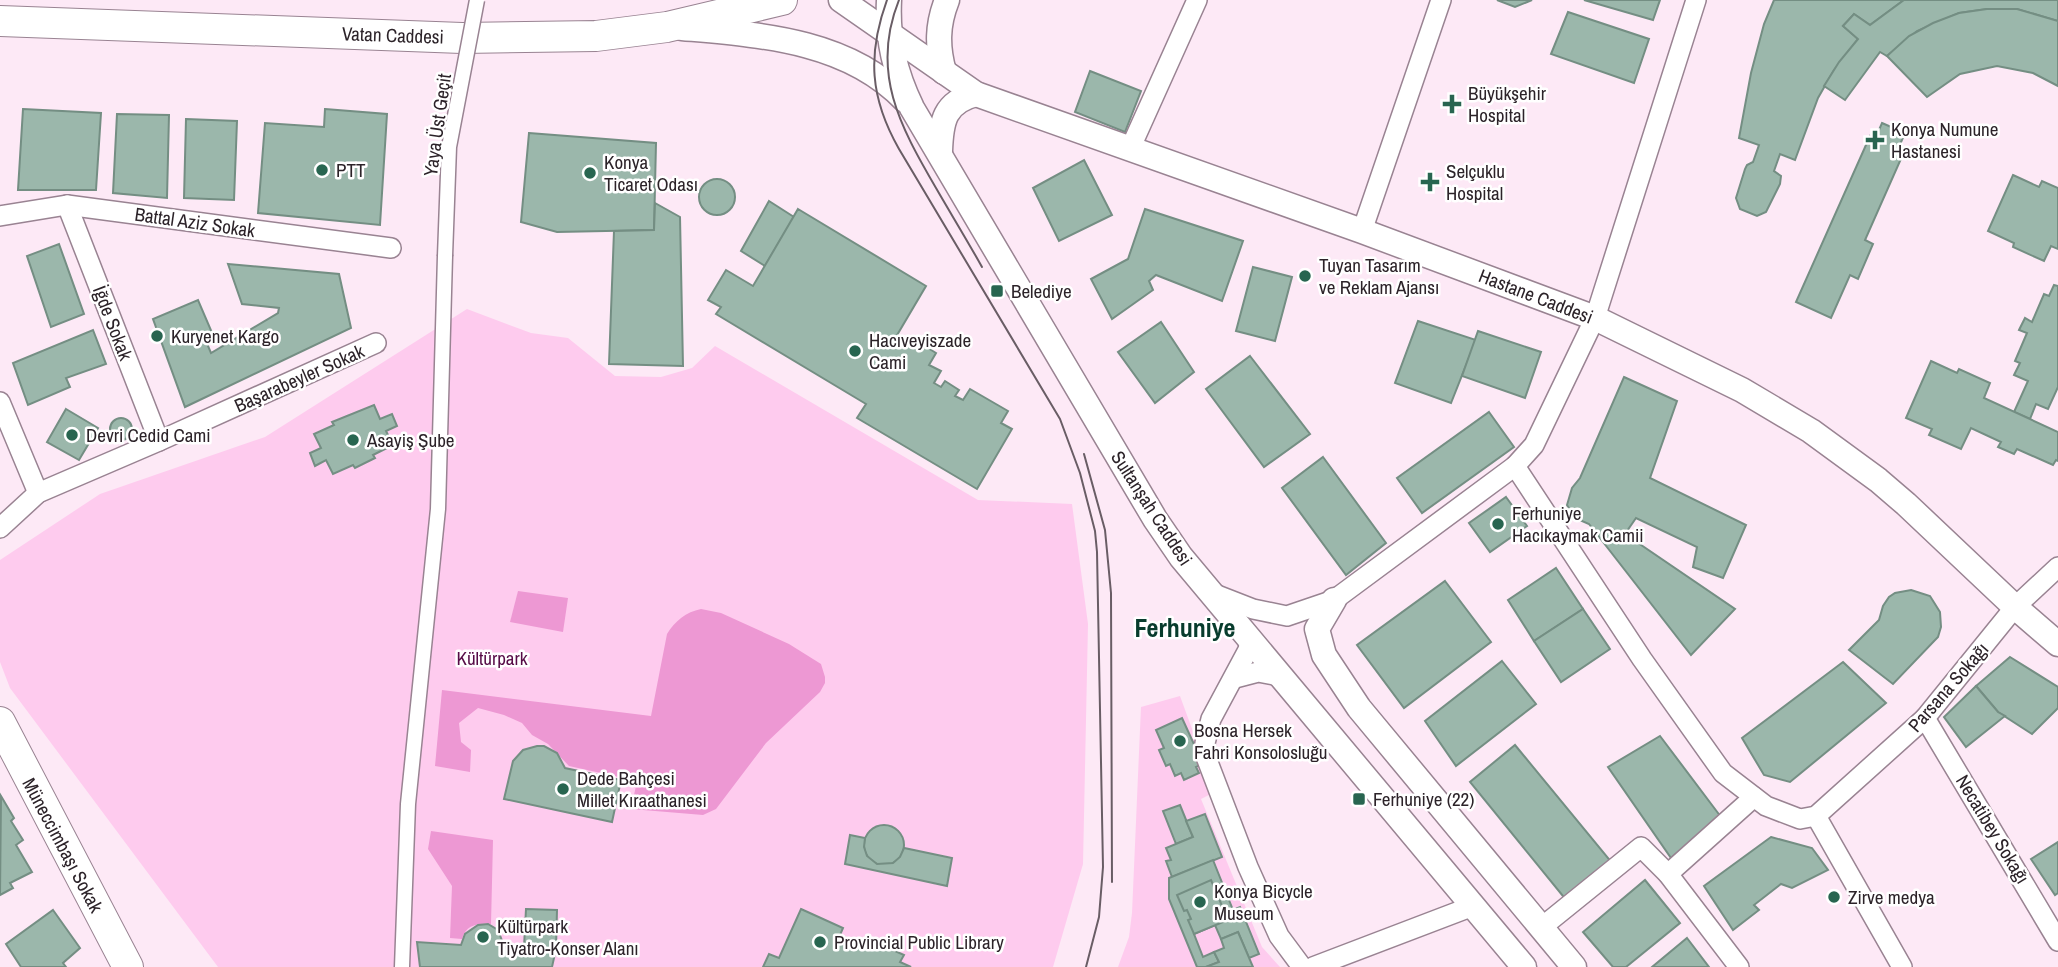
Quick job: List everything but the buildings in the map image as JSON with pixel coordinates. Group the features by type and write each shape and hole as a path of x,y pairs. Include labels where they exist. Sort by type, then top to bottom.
{"main road":[{"name":"Vatan Caddesi","path":"0,21 461,37 596,36 667,27 782,0"},
{"name":"Müneccimbaşı Sokak","path":"0,722 10,756 128,967"}],"street":[{"name":"Yaya Üst Geçit","path":"402,967 408,804 438,509 449,147 477,0"},
{"name":"Hastane Caddesi","path":"841,0 975,94 1595,317 1742,390 1847,456 1906,504 2015,607 2058,643"},
{"path":"889,0 888,33 900,83 912,108"},
{"path":"944,72 939,52 939,32 947,0"},
{"path":"1130,149 1197,0"},
{"path":"1362,231 1441,0"},
{"path":"1212,593 1253,609 1287,616 1334,600 1515,466 1534,446 1595,317 1696,0"},
{"path":"667,27 750,34 841,56 889,84 912,108"},
{"path":"940,151 947,111 964,97 975,94"},
{"name":"Sultanşah Caddesi","path":"912,108 940,151 1154,519 1181,557 1524,967"},
{"name":"Battal Aziz Sokak","path":"0,216 67,205 391,248"},
{"name":"İğde Sokak","path":"67,205 159,441"},
{"name":"Başarabeyler Sokak","path":"0,528 38,493 376,343"},
{"path":"0,402 38,493"},
{"path":"1515,466 1642,659 1723,773 1766,806 1800,819 1816,816 1900,966"},
{"name":"Parsana Sokağı","path":"1816,816 1925,718 2015,607 2058,568"},
{"path":"1334,600 1317,629 1324,656 1359,708 1574,967"},
{"path":"1250,640 1235,678 1207,730 1206,757 1248,867 1279,936 1302,967"},
{"path":"1235,678 1258,672 1279,676"},
{"name":"Necatibey Sokağı","path":"1925,718 2058,941"},
{"path":"1668,874 1754,797"},
{"path":"1542,927 1642,847 1668,874 1739,967"},
{"path":"1313,967 1474,906"}],"green space":[{"name":"Kültürpark","path":"467,309 531,333 568,338 615,376 661,377 692,368 715,346 978,500 1072,504 1088,624 1083,864 1053,967 218,967 10,688 0,662 0,560 100,494 265,437"},
{"path":"1180,696 1215,792 1201,799 1262,947 1280,967 1118,967 1129,937 1132,913 1141,707"}],"shaded area":[{"path":"518,591 568,598 563,632 510,622"},
{"path":"701,609 721,613 789,644 821,664 825,677 820,692 766,743 716,809 703,815 631,809 637,781 569,766 548,744 532,735 522,723 478,708 459,723 461,742 471,750 470,772 435,766 442,690 651,716 667,634 681,618"},
{"path":"431,831 493,840 491,924 473,926 466,931 462,939 450,938 452,886 428,849"}],"tram line":[{"path":"887,0 876,39 874,58 877,94 889,130 1060,419 1080,473 1095,531 1103,867 1099,917 1086,967"},
{"path":"899,0 887,51 893,98 911,143 982,267"},
{"path":"1084,454 1105,530 1111,593 1112,882"}],"place":[{"name":"Büyükşehir Hospital","path":"1452,104"},
{"name":"Konya Numune Hastanesi","path":"1875,140"},
{"name":"PTT","path":"322,170"},
{"name":"Konya Ticaret Odası","path":"590,173"},
{"name":"Selçuklu Hospital","path":"1430,182"},
{"name":"Tuyan Tasarım ve Reklam Ajansı","path":"1305,276"},
{"name":"Belediye","path":"997,291"},
{"name":"Kuryenet Kargo","path":"157,336"},
{"name":"Hacıveyiszade Cami","path":"855,351"},
{"name":"Devri Cedid Cami","path":"72,435"},
{"name":"Asayiş Şube","path":"353,440"},
{"name":"Ferhuniye Hacıkaymak Camii","path":"1498,524"},
{"name":"Bosna Hersek Fahri Konsolosluğu","path":"1180,741"},
{"name":"Dede Bahçesi Millet Kıraathanesi","path":"563,789"},
{"name":"Ferhuniye (22)","path":"1359,799"},
{"name":"Zirve medya","path":"1834,897"},
{"name":"Konya Bicycle Museum","path":"1200,902"},
{"name":"Kültürpark Tiyatro-Konser Alanı","path":"483,937"},
{"name":"Provincial Public Library","path":"820,942"}],"district":[{"name":"Ferhuniye","path":"1185,627"}]}
